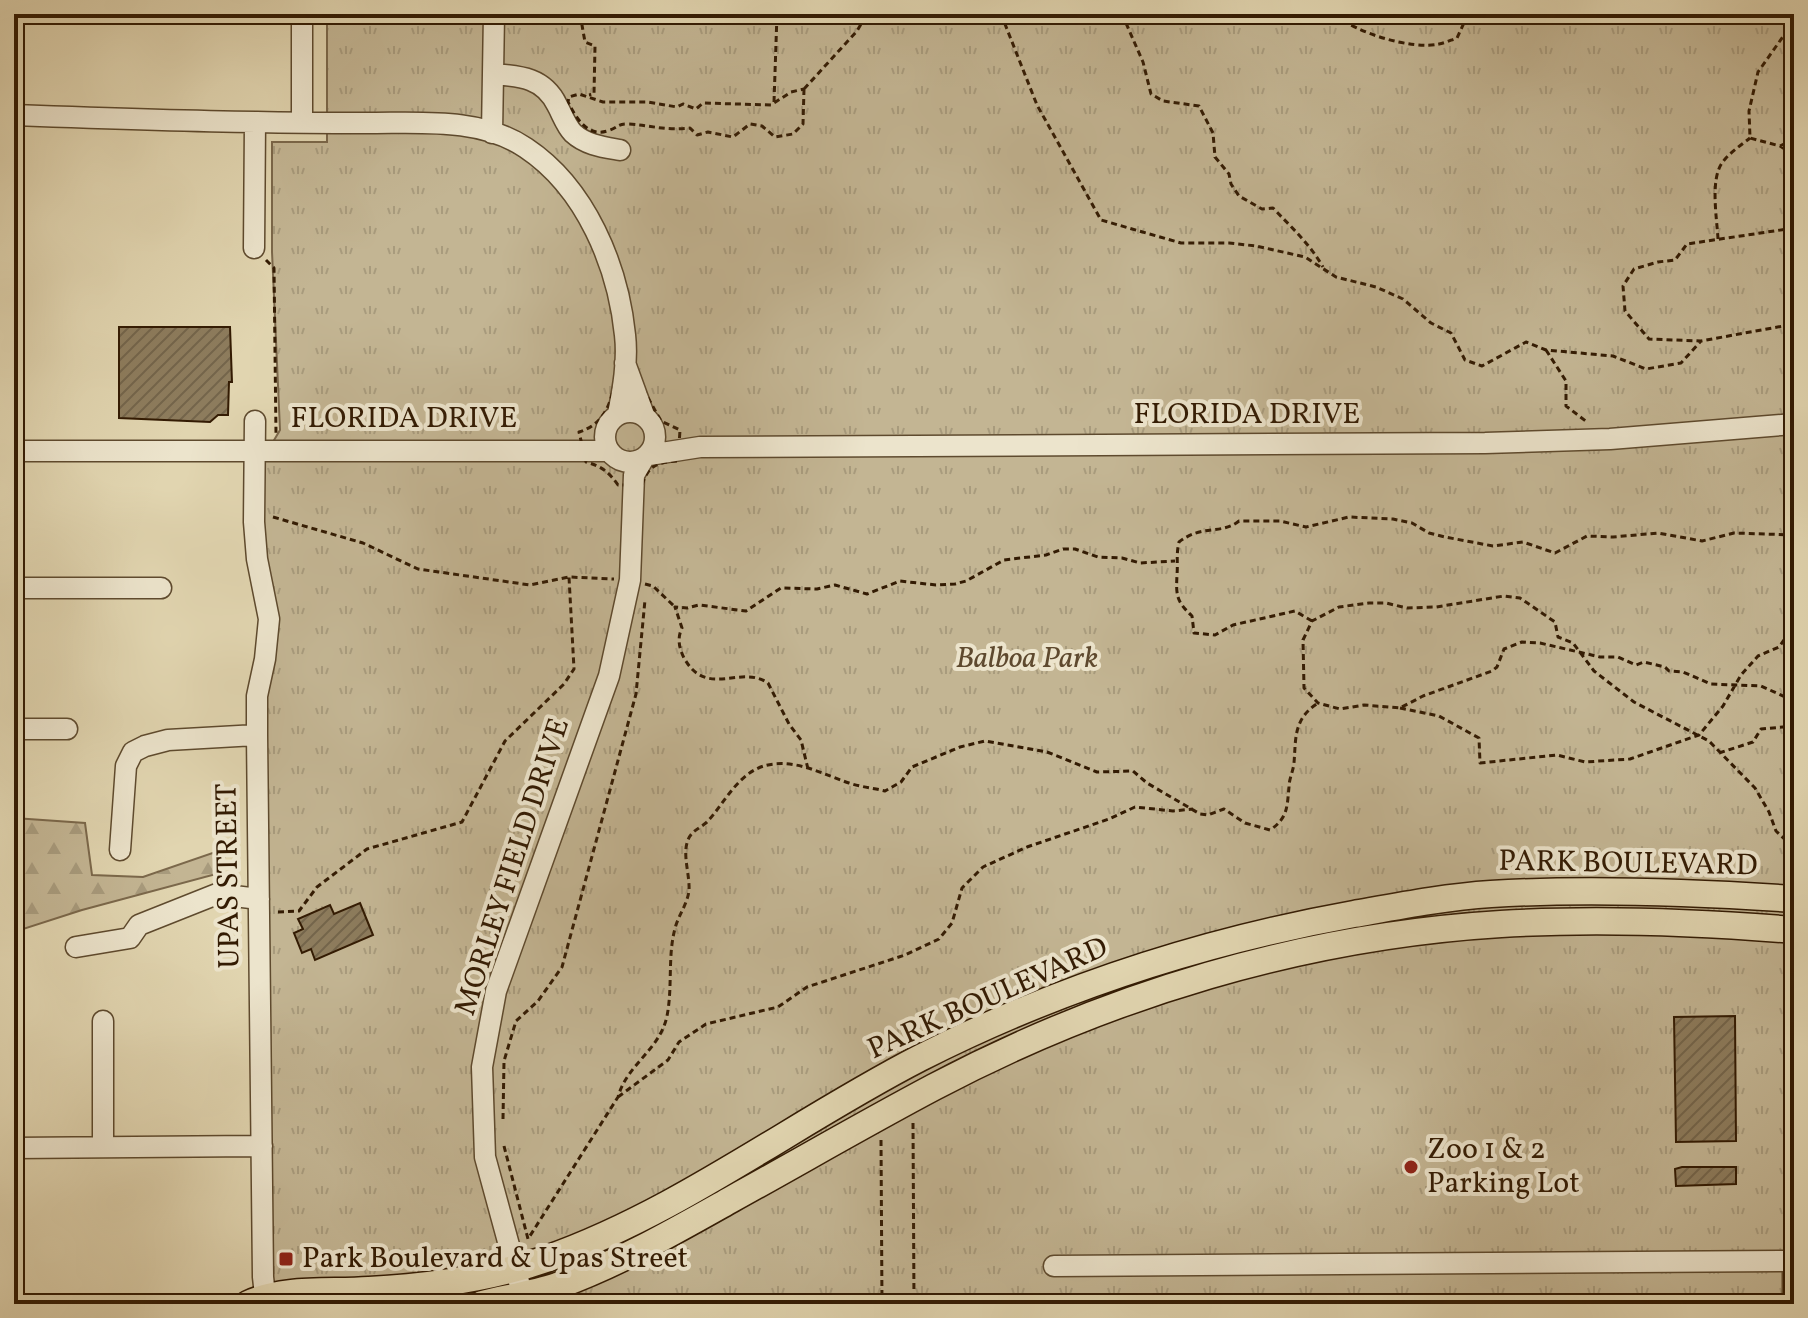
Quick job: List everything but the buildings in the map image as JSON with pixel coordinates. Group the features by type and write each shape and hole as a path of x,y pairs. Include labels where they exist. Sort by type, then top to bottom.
{"main road":[{"name":"PARK BOULEVARD","path":"260,1301 419,1286 546,1259 636,1221 921,1058 1090,984 1234,939 1402,905 1489,894 1621,891 1794,899"},
{"name":"PARK BOULEVARD","path":"482,1304 524,1299 649,1246 935,1086 1009,1050 1102,1011 1246,964 1384,937 1500,924 1621,920 1716,923 1794,930"}],"street":[{"path":"302,14 302,122"},
{"path":"492,133 494,14"},
{"path":"493,74 518,76 543,85 552,94 571,131 597,145 620,150"},
{"path":"14,115 255,122 442,123 492,133 525,147 555,173 591,221 614,275 626,337 625,363 613,420 605,434 613,455 638,462 654,447 648,421 625,363"},
{"path":"254,248 255,122"},
{"path":"613,420 636,412 648,421"},
{"name":"FLORIDA DRIVE","path":"553,450 594,437 613,420"},
{"name":"UPAS STREET","path":"255,421 254,522 257,559 269,619 257,696 263,1277 260,1301"},
{"name":"FLORIDA DRIVE","path":"648,421 666,435 700,447"},
{"name":"FLORIDA DRIVE","path":"646,457 700,447 1339,445 1610,439 1794,424"},
{"name":"FLORIDA DRIVE","path":"14,451 553,450 613,455"},
{"name":"MORLEY FIELD DRIVE","path":"613,455 632,506"},
{"name":"MORLEY FIELD DRIVE","path":"524,1299 485,1157 482,1067 496,991 609,676 630,580 634,475 646,457"},
{"path":"14,588 161,588"},
{"path":"14,729 67,729"},
{"path":"120,850 126,766 133,752 168,740 257,735"},
{"path":"76,947 130,938 139,925 217,894 259,906"},
{"path":"103,1021 103,1146"},
{"path":"14,1148 262,1146"},
{"path":"1054,1266 1793,1261 1793,1304"}],"path":[{"path":"580,14 585,42 595,46 594,94 569,97 568,102 579,124 595,131 610,131 619,124 631,124 666,130 690,128 697,135 708,132 733,137 750,124 762,126 775,137 793,134 803,124 804,89"},
{"path":"774,103 777,14"},
{"path":"587,95 603,102 648,102 677,107 683,104 696,109 703,103 737,106 774,103 791,92 804,89 857,31 867,14"},
{"path":"1001,14 1037,105 1101,220 1181,243 1229,243 1305,257 1336,277 1376,287 1403,299 1431,323 1451,333 1465,360 1482,366 1526,342 1546,350 1613,356 1646,369 1681,363 1701,341"},
{"path":"1122,14 1146,70 1151,94 1163,101 1199,106 1213,133 1215,157 1229,174 1239,196 1262,209 1273,208 1309,243 1325,270"},
{"path":"1335,14 1342,21 1384,38 1417,45 1438,45 1457,38 1468,14"},
{"path":"1750,138 1749,111 1758,72 1794,21"},
{"path":"1750,138 1780,146 1794,155"},
{"path":"1718,239 1715,202 1719,167 1728,155 1750,138"},
{"path":"1780,146 1794,139"},
{"path":"1794,228 1687,244 1675,260 1634,269 1623,286 1625,311 1649,339 1701,341 1794,324"},
{"path":"254,248 274,268 276,449"},
{"path":"1546,350 1566,381 1566,406 1610,439"},
{"path":"586,462 599,465 618,485"},
{"path":"254,522 272,517 363,543 418,569 530,585 569,577 630,580"},
{"path":"1312,621 1295,611 1233,625 1215,635 1194,633 1192,616 1177,596 1178,545 1190,533 1253,519 1306,527 1349,517 1393,519 1412,523 1429,533 1445,537 1493,546 1523,542 1555,553 1587,536 1658,533 1702,541 1734,533 1794,535"},
{"path":"675,607 699,605 746,611 776,590 787,587 817,589 835,585 867,594 900,581 955,584 1004,560 1046,555 1063,549 1140,563 1176,561"},
{"path":"259,906 299,911 317,887 367,849 462,822 505,741 564,684 574,669 569,577"},
{"path":"503,1128 504,1061 516,1021 538,1001 562,967 636,694 645,609 644,583 653,586 675,607 682,628 680,647 688,664 710,679 749,677 768,683 801,740 808,769"},
{"path":"1794,626 1779,647 1758,656 1699,735 1630,759 1585,762 1557,755 1480,763 1479,738 1439,716 1400,708 1364,705 1340,709 1318,703 1304,688 1303,640 1312,621 1339,607 1386,603 1407,608 1436,607 1504,596 1520,598 1555,622 1558,637 1573,643 1594,671 1634,702 1699,735 1733,764 1755,788 1776,831 1794,848"},
{"path":"1400,708 1423,696 1492,671 1497,667 1504,649 1515,643 1540,643 1600,657 1618,657 1636,665 1644,662 1665,667 1669,671 1683,672 1711,684 1761,686 1794,701"},
{"path":"503,1141 528,1239 618,1097 629,1071 659,1039 668,1014 676,923 685,907 689,890 686,845 695,829 709,820 736,784 757,769 773,764 791,764 885,791 901,782 912,767 943,753 985,741 1002,742 1047,752 1097,772 1133,771 1147,783 1193,809 1208,815 1224,809 1245,823 1270,830 1288,811 1293,740 1309,709 1318,703"},
{"path":"1719,753 1753,742 1761,729 1794,726"},
{"path":"618,1097 668,1060 679,1042 706,1024 778,1007 807,987 905,955 939,939 952,923 962,888 983,867 1027,847 1135,807 1173,811 1193,809"},
{"path":"913,1119 914,1304"},
{"path":"881,1137 882,1304"}],"green space":[{"name":"Balboa Park","path":"327,14 1794,14 1794,1304 268,1304 260,464 280,430 272,252 272,142 327,142"},
{"path":"14,818 85,823 92,875 143,877 227,848 220,873 82,910 14,932"}],"place":[{"name":"Zoo 1 & 2 Parking Lot","path":"1411,1167"},
{"name":"Park Boulevard & Upas Street","path":"286,1259"}]}
